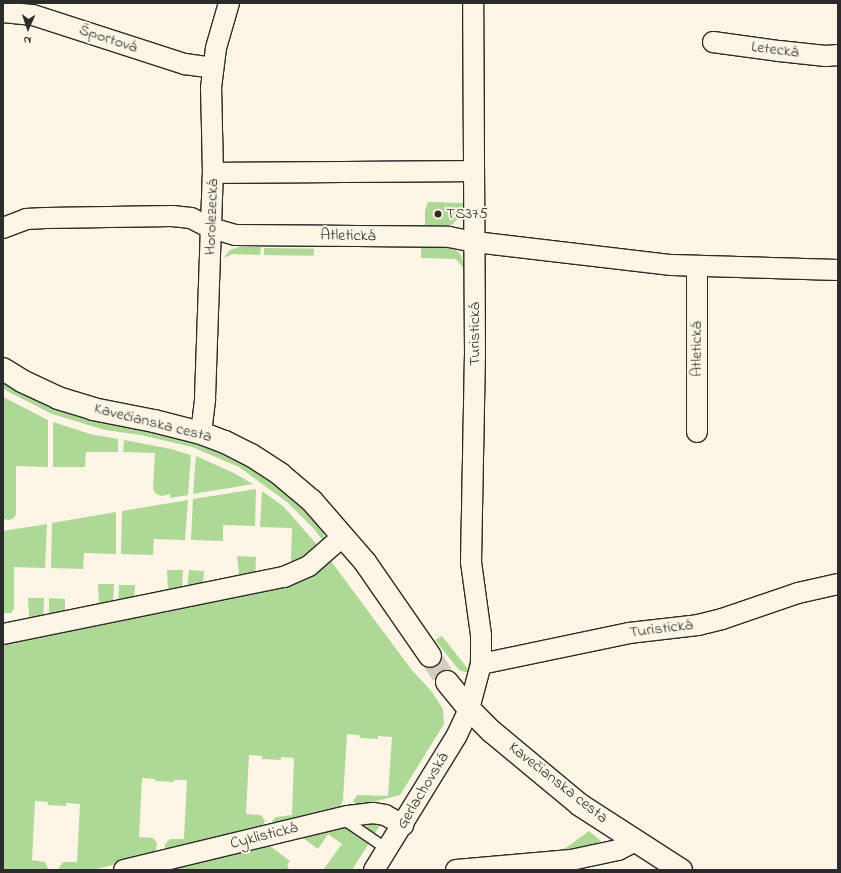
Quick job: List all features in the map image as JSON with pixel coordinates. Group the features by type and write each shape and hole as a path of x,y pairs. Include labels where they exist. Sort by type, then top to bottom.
{"street":[{"name":"Horolezecká","path":"201,433 206,398 213,173 211,88 213,68 221,28 229,3"},
{"name":"Turistická","path":"469,709 481,664 481,635 471,562 475,377 473,3"},
{"name":"Športová","path":"3,12 33,15 185,64 213,68"},
{"name":"Letecká","path":"713,42 779,52 826,56 838,55"},
{"path":"213,173 473,171"},
{"name":"Atletická","path":"3,228 26,219 172,216 191,218 211,228 235,235 450,237 474,242 697,266 838,270"},
{"name":"Atletická","path":"696,432 697,266"},
{"name":"Kavečianska cesta","path":"3,369 22,381 58,398 93,409 154,421 201,433 251,454 280,474 312,501 365,562 430,656"},
{"path":"3,634 284,577 309,566 343,536"},
{"name":"Turistická","path":"481,664 629,633 698,625 722,619 805,591 838,584"},
{"name":"Kavečianska cesta","path":"447,682 469,709 491,731 580,805 681,870"},
{"name":"Gerlachovská","path":"374,870 403,826 457,735 469,709"},
{"name":"Cyklistická","path":"124,870 342,817 380,814 390,817 403,826"},
{"path":"456,870 571,860 618,850 636,841"}],"lane":[{"path":"342,817 387,849"}],"green space":[{"path":"428,202 465,203 460,216 452,225 425,225 425,211"},
{"path":"239,247 261,247 260,255 233,254 223,258 230,250"},
{"path":"421,247 445,247 457,251 461,255 465,270 456,259 421,258"},
{"path":"264,248 314,249 314,256 264,255"},
{"path":"3,382 69,413 102,423 175,435 220,451 241,461 270,480 299,503 324,532 324,542 313,528 287,502 239,467 192,447 141,435 105,430 52,414 7,391 3,388"},
{"path":"3,397 48,420 48,467 16,466 16,514 14,518 9,520 3,519"},
{"path":"53,422 90,434 118,439 118,452 86,452 85,467 53,467"},
{"path":"124,440 171,449 191,455 188,495 170,498 170,494 162,496 156,494 153,489 155,453 123,452"},
{"path":"196,456 234,473 253,484 193,494"},
{"path":"256,489 255,526 223,525 223,541 191,540 193,499"},
{"path":"262,491 283,506 321,549 292,564 292,528 260,527"},
{"path":"188,500 185,540 154,539 153,555 121,554 122,511"},
{"path":"116,512 116,554 84,553 83,569 51,568 52,523"},
{"path":"47,524 45,568 14,567 14,609 11,613 3,613 3,531"},
{"path":"237,556 256,557 255,578 239,575"},
{"path":"328,557 411,669 432,692 443,709 444,724 400,795 357,806 353,801 357,795 388,796 392,737 378,736 378,739 360,738 359,735 347,734 343,800 339,810 275,825 272,821 276,817 292,815 294,758 281,757 281,760 262,759 262,756 249,755 246,814 261,815 265,821 262,829 167,852 165,850 165,844 170,839 184,839 187,780 174,780 174,782 155,781 155,779 142,778 139,837 153,838 157,843 155,855 92,870 58,870 63,862 77,862 80,804 66,803 66,806 48,805 48,802 35,801 32,860 45,862 49,870 3,870 3,642"},
{"path":"167,570 183,570 182,591 170,590 168,588"},
{"path":"189,570 204,571 203,587 187,591"},
{"path":"98,584 114,584 113,606 99,603"},
{"path":"119,585 135,585 134,601 118,606"},
{"path":"28,598 44,598 43,619 33,619 29,616"},
{"path":"49,598 65,599 65,612 49,619"},
{"path":"475,633 476,651 470,672 459,670 435,640 442,636 468,669 471,646 470,634"},
{"path":"385,817 374,835 362,823"},
{"path":"343,824 353,828 369,843 352,870 323,870 342,844 328,834 318,849 299,835"},
{"path":"589,831 601,841 584,850 557,854"},
{"path":"266,843 290,861 287,865 289,867 287,870 155,870"}],"tunnel":[{"path":"430,656 447,682"}],"place":[{"name":"TS375","path":"438,214"}]}
